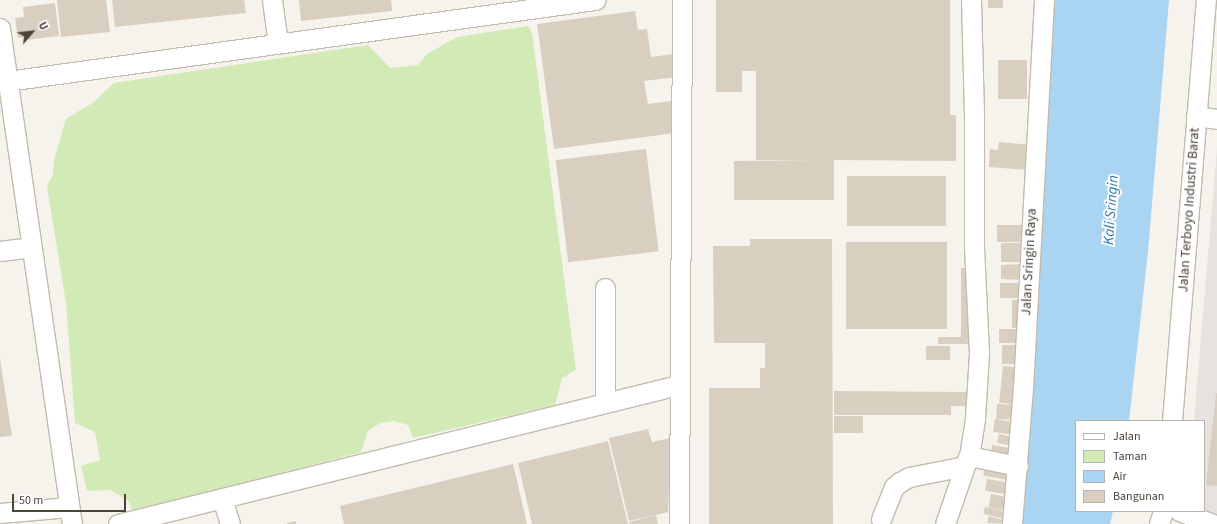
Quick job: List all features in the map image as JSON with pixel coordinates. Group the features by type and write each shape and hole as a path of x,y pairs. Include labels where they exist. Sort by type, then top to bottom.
{"street":[{"path":"272,0 278,44"},
{"path":"7,81 278,44 498,7 595,0"},
{"path":"679,524 678,385 682,0"},
{"path":"945,524 967,461 974,419 979,353 974,247 974,115 971,0"},
{"name":"Jalan Sringin Raya","path":"1012,524 1018,466 1044,0"},
{"name":"Jalan Terboyo Industri Barat","path":"1172,420 1206,0"},
{"path":"0,28 2,52 71,515 0,513"},
{"path":"1196,116 1217,119"},
{"path":"0,251 31,247"},
{"path":"605,288 606,403"},
{"path":"118,524 678,385"},
{"path":"881,519 894,487 910,477 967,461 1018,466"},
{"path":"222,498 230,524"},
{"path":"1160,524 1163,512"},
{"path":"1182,512 1213,524"}],"shaded area":[{"path":"1217,149 1217,524 1182,524 1185,516 1205,512 1205,420 1194,420"}],"green space":[{"path":"528,26 532,33 576,370 562,378 555,405 413,438 408,425 394,421 380,423 368,431 361,452 133,512 129,501 110,490 87,491 81,466 100,460 95,432 75,423 66,303 47,186 53,174 54,160 66,119 94,102 114,83 368,45 390,68 418,65 427,54 457,37"}],"water":[{"name":"Kali Sringin","path":"1050,0 1169,0 1148,252 1129,420 1075,420 1075,512 1113,512 1110,524 1018,524"}],"building":[{"path":"57,0 106,0 110,32 61,37"},
{"path":"112,0 244,0 246,13 115,27"},
{"path":"299,0 391,0 392,11 301,21"},
{"path":"716,0 950,0 950,115 956,115 956,161 834,160 834,200 734,200 734,161 818,160 756,160 756,71 742,71 742,92 716,92"},
{"path":"988,0 1003,0 1003,8 988,8"},
{"path":"55,3 59,36 26,40 26,37 18,38 15,18 24,17 23,7"},
{"path":"635,11 638,30 647,29 651,57 673,54 676,77 644,81 648,104 671,101 675,133 554,149 537,24"},
{"path":"998,60 1027,60 1027,99 998,99"},
{"path":"999,142 1031,145 1029,170 989,167 990,149 998,150"},
{"path":"646,149 659,251 568,262 556,160"},
{"path":"847,176 946,176 946,226 847,226"},
{"path":"997,225 1025,225 1025,242 997,242"},
{"path":"750,239 832,239 833,524 709,524 709,388 760,388 760,368 765,368 765,343 714,343 713,246 750,246"},
{"path":"846,242 947,242 947,329 846,329"},
{"path":"1001,243 1023,243 1023,262 1001,262"},
{"path":"1022,264 1023,280 1001,279 1001,265"},
{"path":"961,268 971,268 972,344 938,344 938,337 961,337"},
{"path":"1000,283 1022,283 1022,298 1000,298"},
{"path":"1012,300 1024,300 1024,328 1012,328"},
{"path":"999,329 1021,329 1021,343 999,343"},
{"path":"1002,345 1023,345 1023,364 1002,364"},
{"path":"926,346 950,346 950,360 926,360"},
{"path":"0,359 12,436 0,437"},
{"path":"1003,366 1022,368 1018,405 999,403"},
{"path":"834,391 968,392 968,406 951,406 951,415 834,415"},
{"path":"1217,393 1217,486 1206,485"},
{"path":"997,404 1018,405 1017,420 996,419"},
{"path":"834,416 863,416 863,433 834,433"},
{"path":"995,419 1019,423 1017,436 993,432"},
{"path":"648,429 652,442 671,438 668,512 629,521 609,438"},
{"path":"999,434 1016,438 1014,447 997,443"},
{"path":"608,441 628,524 532,524 518,463"},
{"path":"992,445 1017,449 1015,462 990,458"},
{"path":"513,464 527,524 344,524 340,506"},
{"path":"985,465 1011,469 1009,480 983,476"},
{"path":"987,479 1012,483 1010,495 985,491"},
{"path":"991,494 1014,498 1011,512 989,508"},
{"path":"985,507 1010,513 1009,520 983,514"},
{"path":"656,515 658,524 630,524 629,522"},
{"path":"989,516 1012,522 1012,524 987,523"},
{"path":"296,521 296,524 287,524 287,523"}]}
